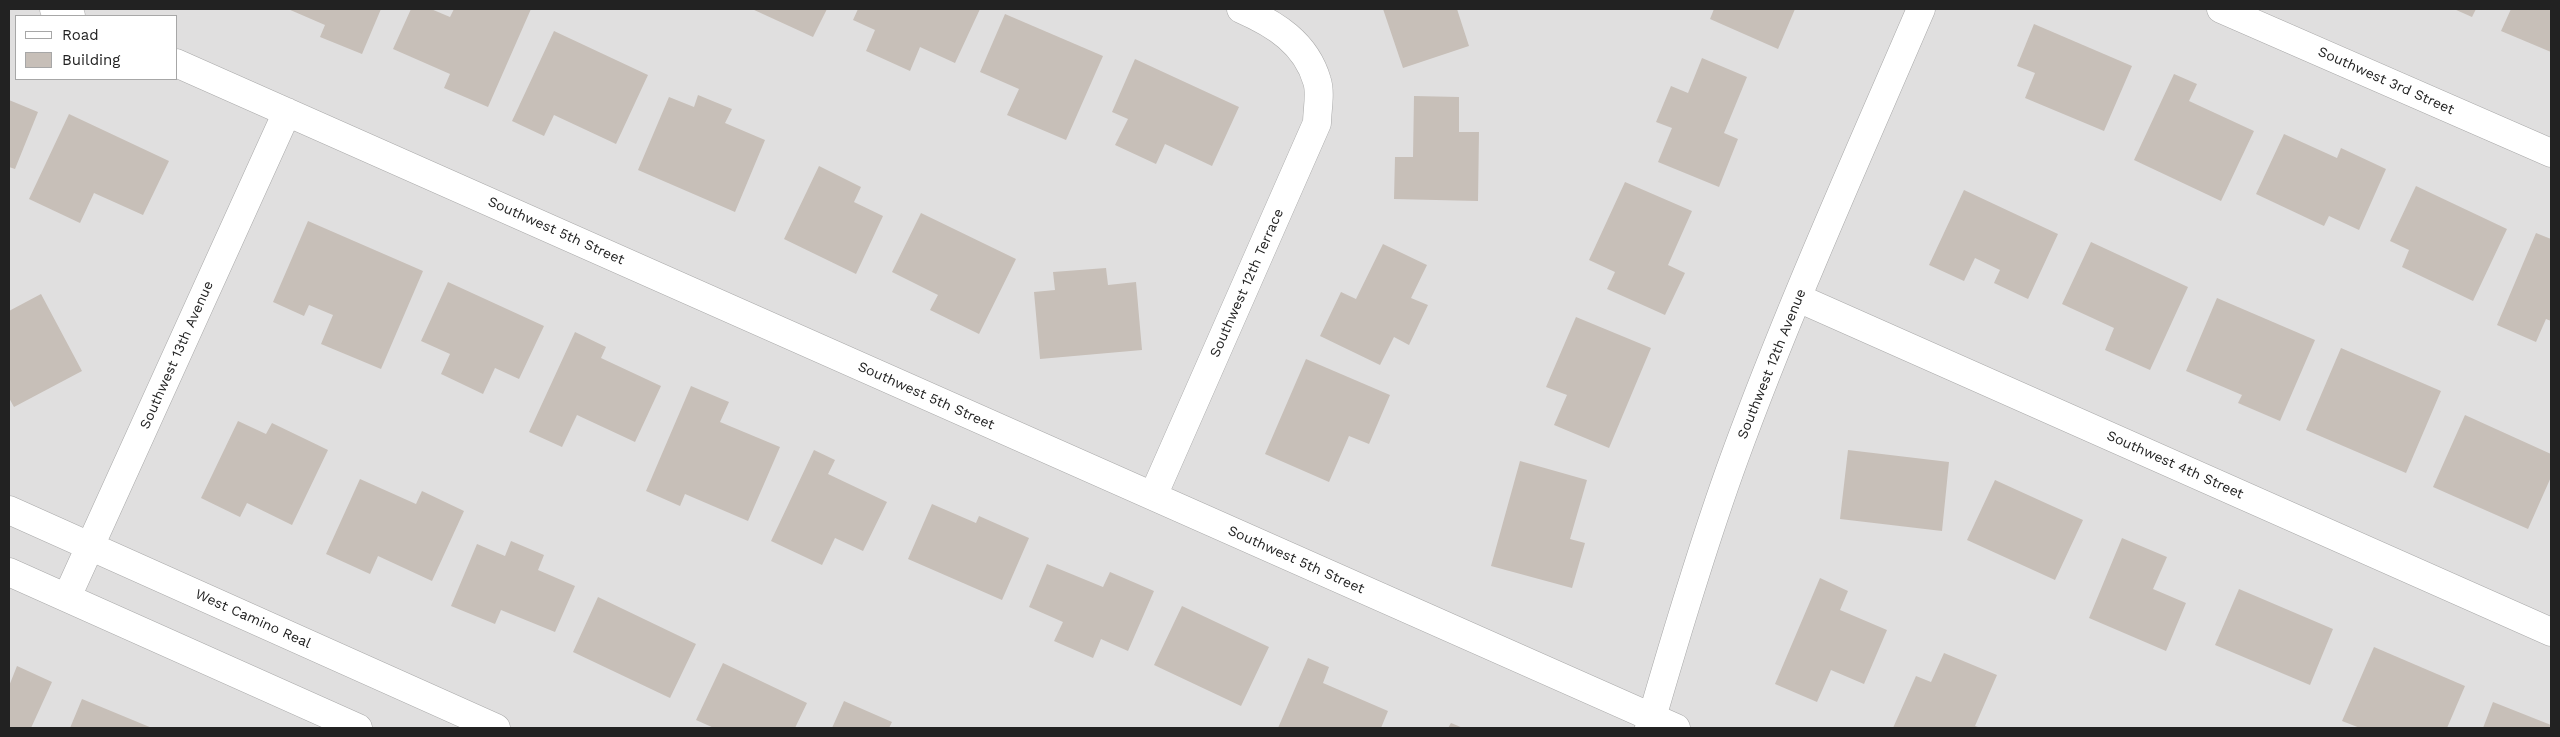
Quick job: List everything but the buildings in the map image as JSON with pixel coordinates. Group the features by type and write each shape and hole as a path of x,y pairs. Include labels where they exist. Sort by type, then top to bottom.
{"street":[{"path":"54,9 69,15"},
{"name":"Southwest 12th Terrace","path":"1153,496 1317,123 1318,82 1299,44 1268,20 1241,9"},
{"name":"Southwest 12th Avenue","path":"1659,725 1680,623 1734,459 1798,298 1921,9"},
{"name":"Southwest 3rd Street","path":"2221,9 2551,153"},
{"name":"Southwest 5th Street","path":"178,64 1153,496 1659,725"},
{"name":"Southwest 13th Avenue","path":"67,597 288,112"},
{"name":"Southwest 4th Street","path":"1798,298 2551,632"},
{"name":"West Camino Real","path":"9,510 496,728"},
{"path":"9,572 358,728"}],"shaded area":[{"path":"9,9 2551,9 2551,728 9,728"}]}
